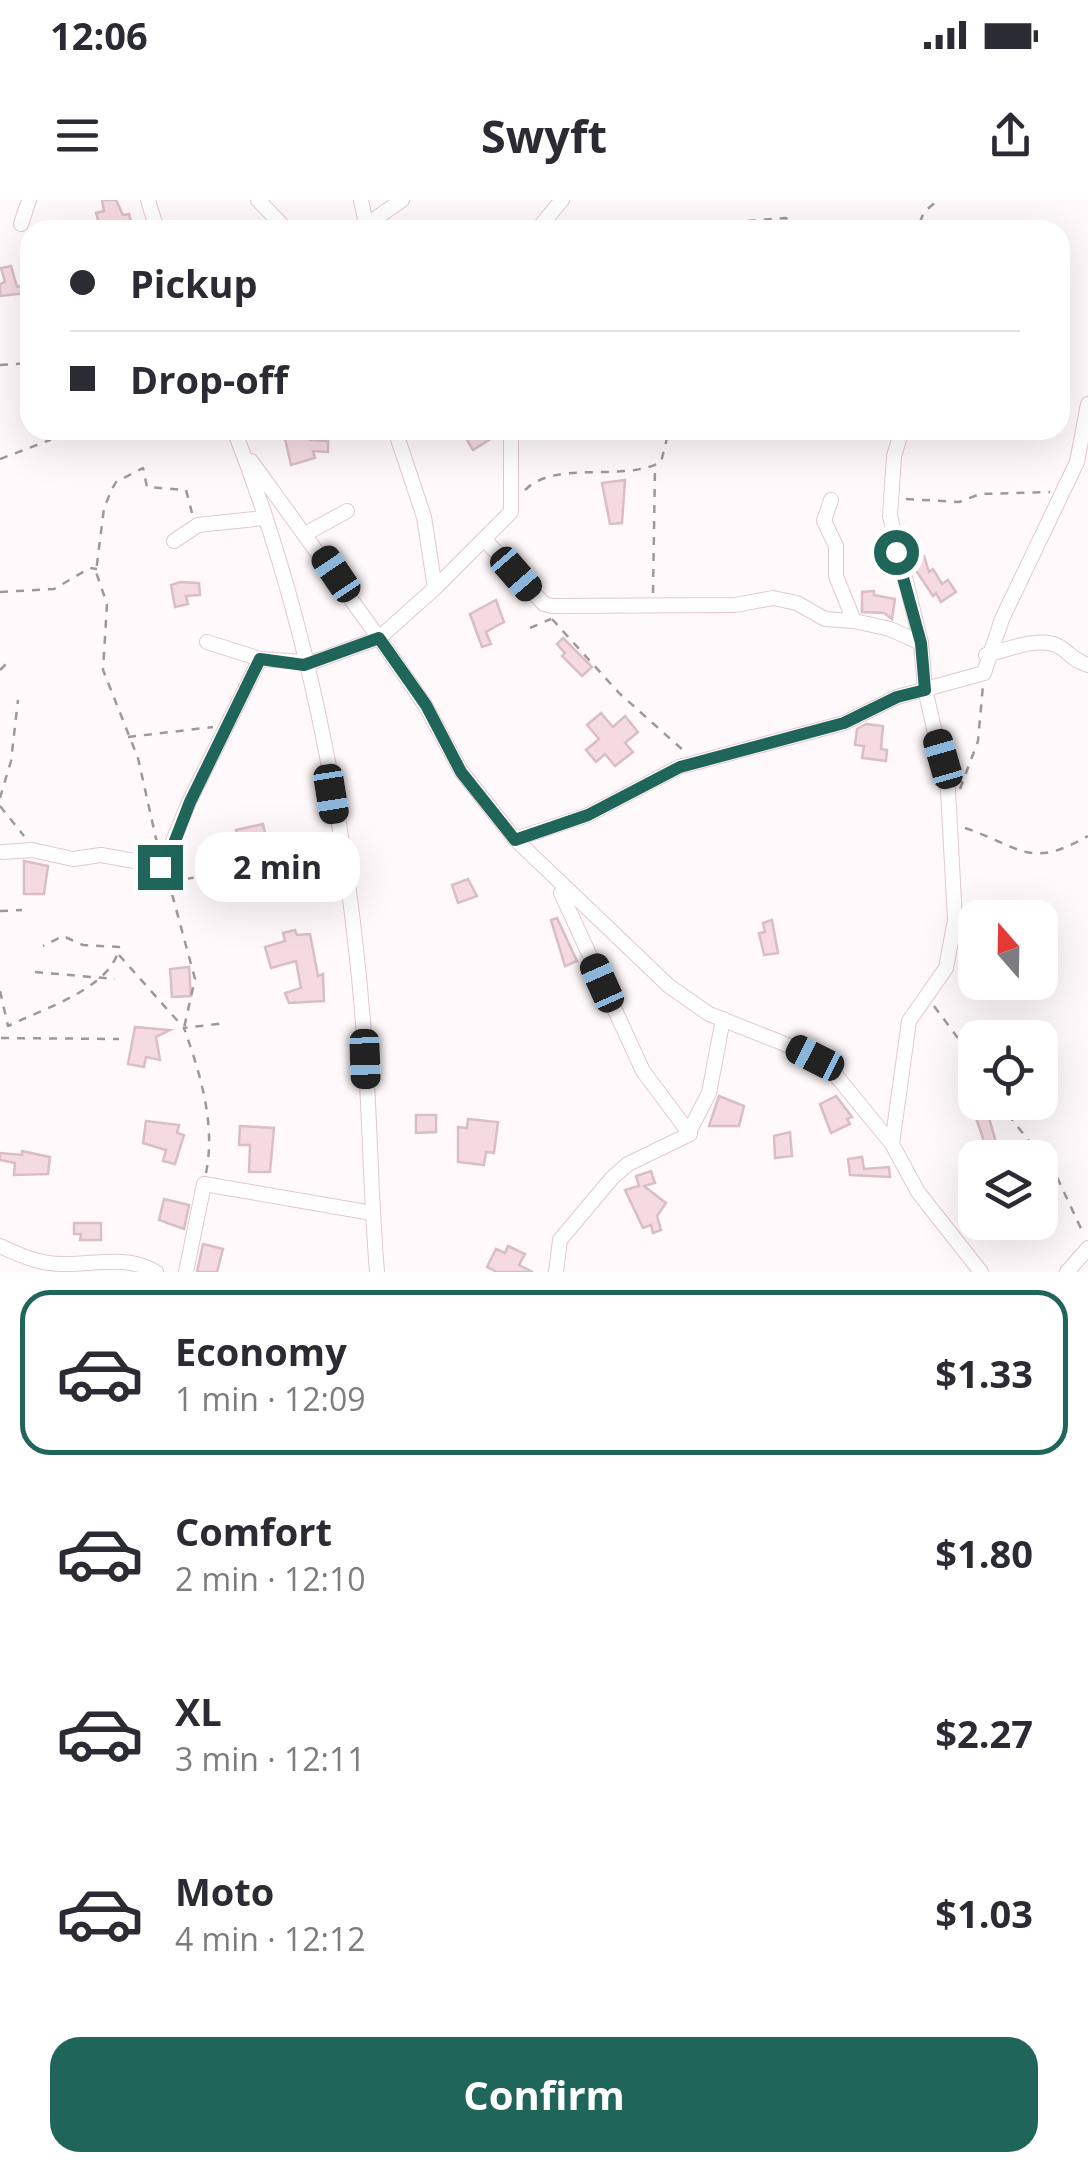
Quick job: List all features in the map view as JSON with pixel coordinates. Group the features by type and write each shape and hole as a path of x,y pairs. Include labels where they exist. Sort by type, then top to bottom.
{"street":[{"path":"258,200 277,220"},
{"path":"375,220 402,200"},
{"path":"546,220 562,200"},
{"path":"515,840 588,815 696,761 844,723 897,697 984,673 986,655 1066,490 1080,451 1088,404"},
{"path":"238,440 264,518 326,759 355,951 378,1272"},
{"path":"398,440 424,516 435,588"},
{"path":"207,642 260,659 304,664 379,638 511,512 510,440"},
{"path":"892,1144 909,1021 946,968 952,947 953,824 943,759 925,690 921,643 896,552 891,499 899,440"},
{"path":"242,448 426,705 461,772 515,840 668,986 724,1019 795,1048 829,1067 892,1144 918,1192 981,1272"},
{"path":"831,500 824,521 836,546 836,576 854,622"},
{"path":"305,534 347,512"},
{"path":"174,541 198,525 264,518"},
{"path":"485,540 544,604 566,608 735,605 773,598 797,603 825,619 890,629 921,643"},
{"path":"986,655 1047,643 1058,645 1073,661 1088,665"},
{"path":"3,852 36,851 164,866 260,659"},
{"path":"556,882 644,1072 690,1130"},
{"path":"556,1272 560,1240 612,1178 628,1164 687,1138 709,1093 724,1019"},
{"path":"186,1272 204,1184 372,1213"},
{"path":"0,1246 24,1258 61,1264 120,1260 156,1272"},
{"path":"1068,1272 1088,1247"}],"path":[{"path":"921,220 938,200"},
{"path":"763,220 791,220"},
{"path":"0,459 50,440"},
{"path":"511,512 520,495 545,476 607,470 632,473 655,465 668,440"},
{"path":"652,605 655,465"},
{"path":"184,1028 195,979 138,758 103,670 108,604 97,569 104,508 116,482 134,470 144,468 148,488 189,492 198,525"},
{"path":"891,499 959,502 980,494 987,497 1066,490"},
{"path":"0,592 54,589 90,568 97,569"},
{"path":"530,628 552,619 619,694 696,761"},
{"path":"0,670 7,664"},
{"path":"958,798 978,741 984,673"},
{"path":"0,798 12,761 18,700"},
{"path":"127,738 142,732 204,729 229,723"},
{"path":"0,806 36,851"},
{"path":"953,824 1020,852 1041,855 1088,836"},
{"path":"168,881 222,874"},
{"path":"0,911 22,910"},
{"path":"0,1039 8,1026 98,980 116,962 119,947 82,945 63,936 43,946"},
{"path":"118,954 184,1028 200,1077 211,1140 204,1184"},
{"path":"35,972 115,979"},
{"path":"0,991 8,1026"},
{"path":"925,996 958,1039"},
{"path":"184,1028 225,1022"},
{"path":"0,1039 118,1039"},
{"path":"1012,1120 1061,1184 1088,1247"}],"building":[{"path":"102,200 116,200 123,215 129,214 130,220 98,220 96,213 104,211"},
{"path":"11,266 20,294 0,296 0,284 5,282 1,268"},
{"path":"285,440 328,441 328,452 313,451 315,458 291,465"},
{"path":"467,440 489,440 473,450"},
{"path":"625,480 622,523 610,524 602,483"},
{"path":"916,549 919,557 924,556 929,572 933,569 942,584 948,580 956,592 941,602 936,593 933,596 913,566 909,551"},
{"path":"199,583 200,595 186,596 188,604 175,607 171,585"},
{"path":"874,591 874,595 895,599 892,619 884,613 862,612 862,592"},
{"path":"496,600 504,622 486,632 491,644 482,647 470,614"},
{"path":"563,638 592,667 582,676 562,656 565,653 557,644"},
{"path":"601,713 613,727 625,716 638,732 625,743 633,752 615,766 605,754 596,762 586,750 599,739 587,725"},
{"path":"866,724 883,726 881,749 887,750 886,761 862,758 864,746 855,745 857,729"},
{"path":"263,824 268,846 277,844 281,860 267,863 270,875 250,880 246,866 234,869 231,854 241,851 236,830"},
{"path":"24,861 48,866 44,894 24,894"},
{"path":"468,879 477,896 458,903 452,885"},
{"path":"557,918 577,961 565,966 551,920"},
{"path":"772,920 778,953 764,955 759,933 765,932 763,923"},
{"path":"295,930 297,935 310,934 318,976 323,974 324,1001 289,1003 285,993 301,988 296,961 271,968 265,947 285,941 283,933"},
{"path":"189,967 191,996 172,997 170,969"},
{"path":"135,1027 170,1030 156,1037 160,1060 146,1057 144,1067 128,1064"},
{"path":"719,1096 744,1106 739,1126 709,1126"},
{"path":"836,1096 852,1117 847,1119 850,1124 831,1133 820,1104"},
{"path":"416,1115 436,1115 436,1132 416,1133"},
{"path":"468,1119 498,1122 494,1153 486,1152 484,1165 458,1162 458,1127 467,1128"},
{"path":"977,1120 990,1120 995,1140 984,1140"},
{"path":"146,1121 179,1125 177,1133 184,1135 175,1164 163,1161 166,1150 143,1143"},
{"path":"240,1126 274,1128 270,1172 249,1172 250,1145 239,1145"},
{"path":"790,1132 792,1156 775,1158 774,1136"},
{"path":"22,1151 50,1157 48,1174 14,1175 15,1163 0,1160 0,1153 22,1155"},
{"path":"862,1157 864,1169 889,1167 890,1177 850,1175 848,1159"},
{"path":"651,1171 655,1183 644,1186 666,1203 657,1216 661,1230 653,1233 651,1225 643,1228 625,1190 639,1186 636,1176"},
{"path":"164,1199 189,1205 184,1229 159,1220"},
{"path":"74,1223 101,1223 101,1240 80,1240 81,1234 74,1234"},
{"path":"203,1244 223,1249 217,1272 197,1272"},
{"path":"508,1246 525,1254 519,1265 533,1272 497,1272 487,1267 496,1249 505,1253"}],"route":[{"path":"160,867 166,864 190,802 260,659 304,665 379,638 426,705 461,772 515,840 588,815 696,761 844,723 897,697 925,690 921,643 896,552"}]}
